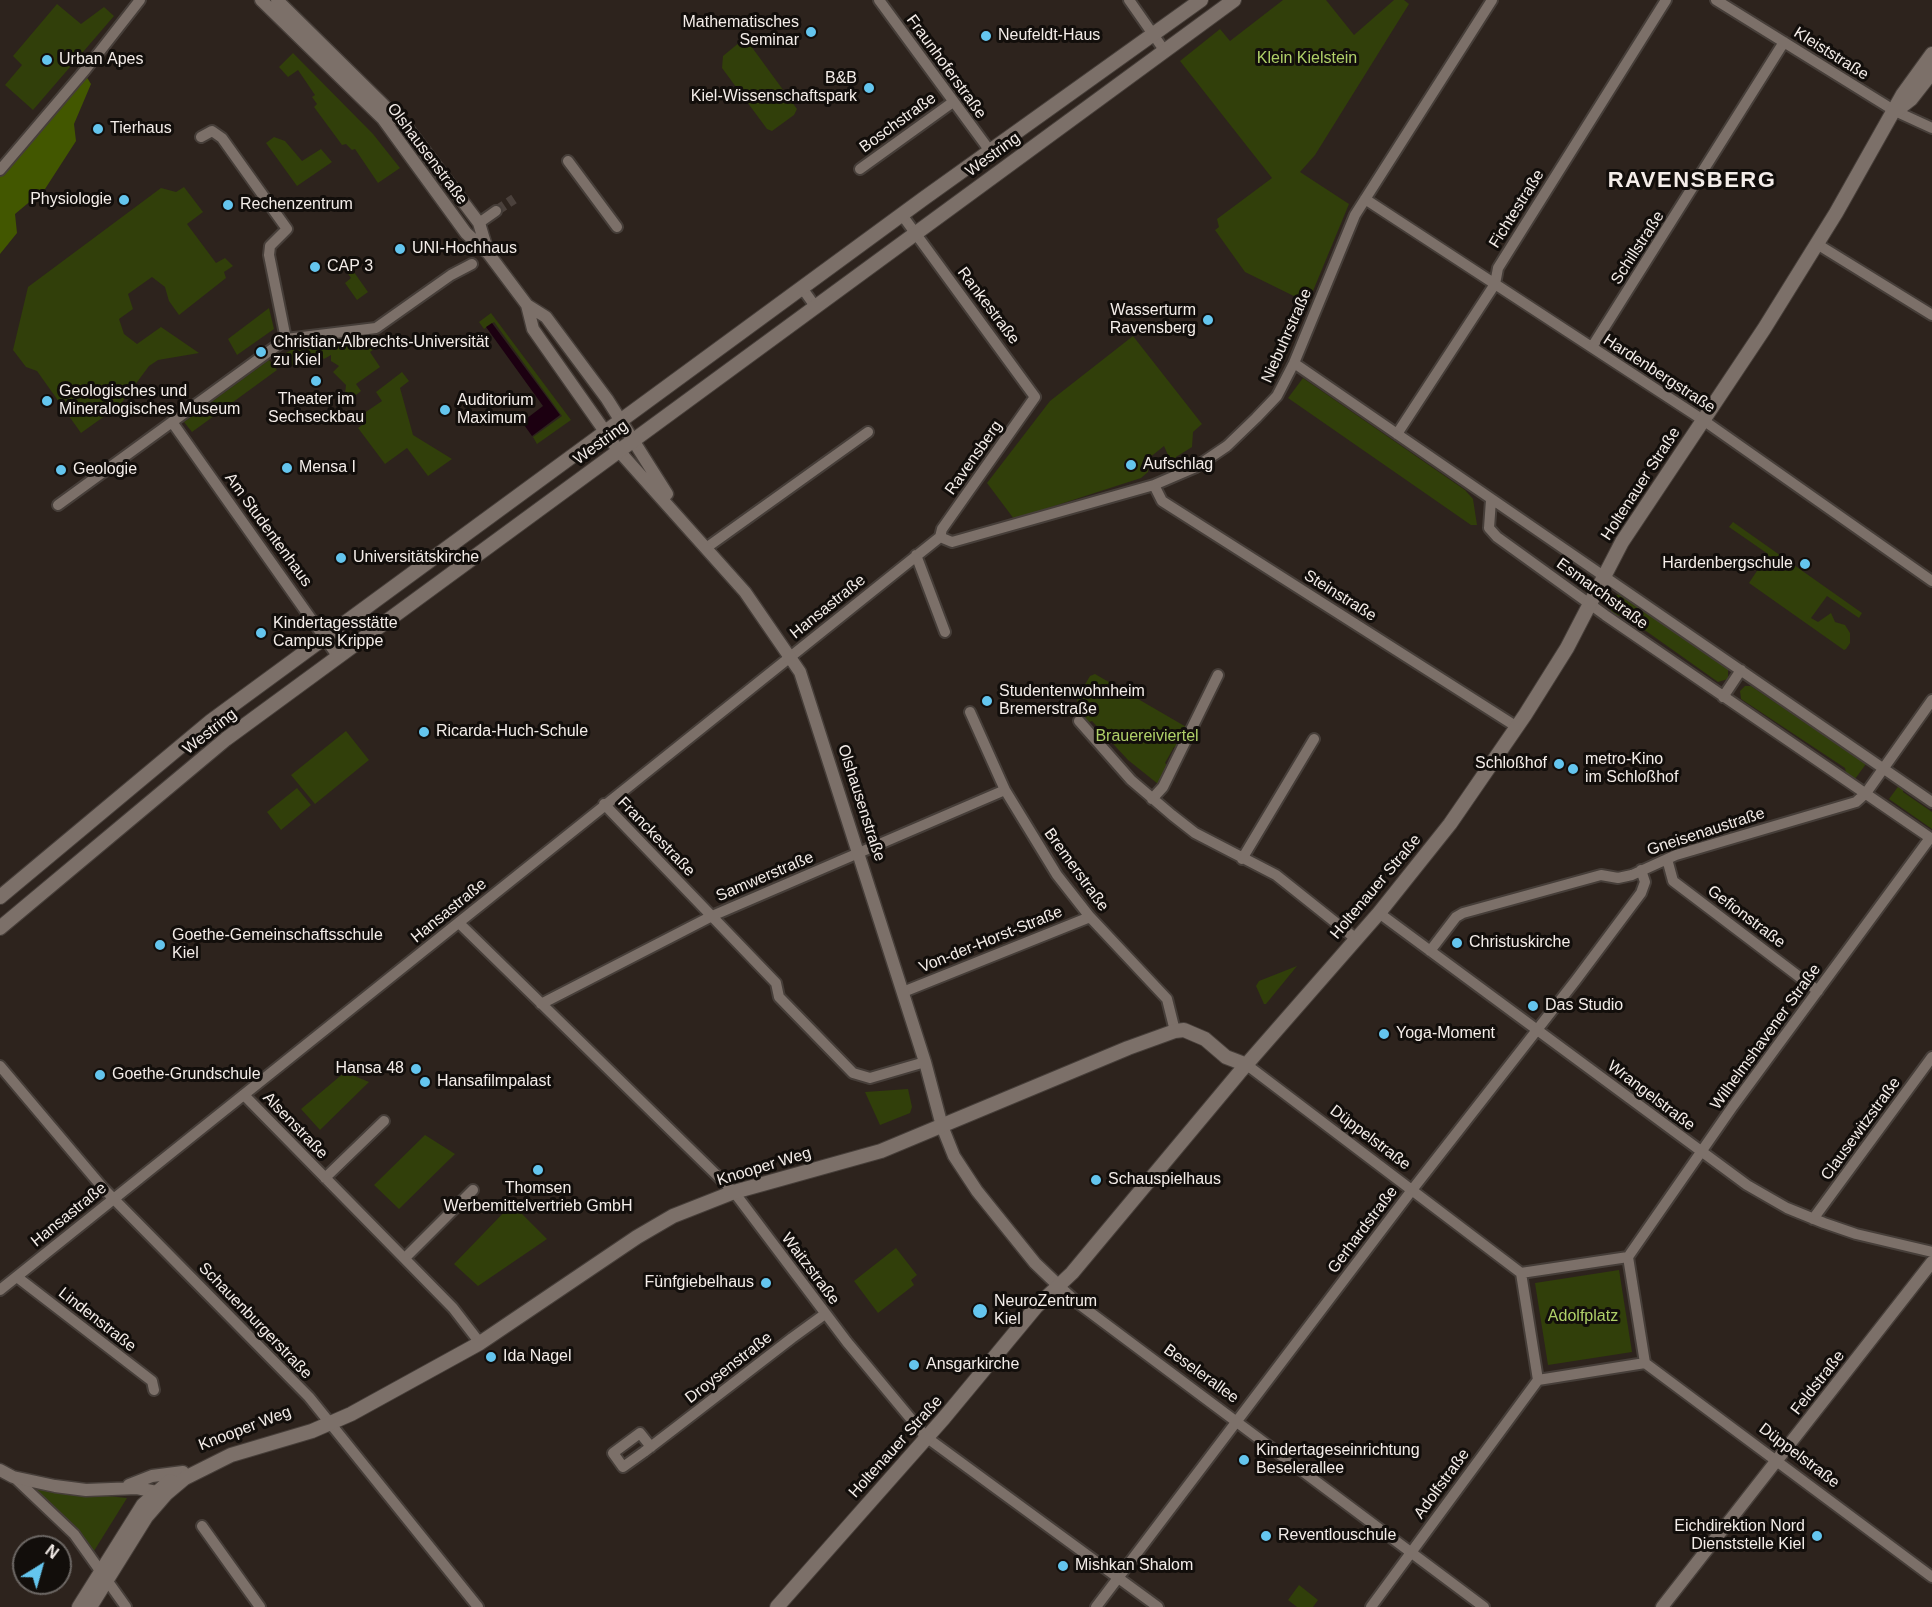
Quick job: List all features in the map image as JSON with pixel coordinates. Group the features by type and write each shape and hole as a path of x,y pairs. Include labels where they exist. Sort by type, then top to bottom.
{"main road":[{"name":"Westring","path":"0,897 212,721 902,215 1201,0"},
{"name":"Westring","path":"0,928 226,739 1234,0"},
{"name":"Holtenauer Straße","path":"777,1607 927,1437 1036,1307 1059,1286 1379,912 1450,824 1517,727 1567,648 1602,576 1622,542 1817,244 1903,94 1932,54"},
{"name":"Holtenauer Straße","path":"1895,111 1911,99 1932,72"},
{"name":"Düppelstraße","path":"1186,1032 1243,1069"},
{"name":"Knooper Weg","path":"90,1607 104,1575 143,1505 162,1492 211,1463 328,1420 365,1400 380,1398 480,1343 637,1236 673,1216 734,1192 881,1150 1128,1048 1186,1032"},
{"name":"Knooper Weg","path":"162,1492 183,1472 218,1454 328,1420"},
{"name":"Knooper Weg","path":"79,1607 104,1575"}],"street":[{"path":"0,170 114,36 140,0"},
{"name":"Olshausenstraße","path":"261,0 383,119 466,233 488,253 527,305 546,317 607,399 685,523"},
{"name":"Olshausenstraße","path":"277,0 408,129 479,223 488,253"},
{"name":"Fraunhoferstraße","path":"879,0 990,151"},
{"path":"1129,0 1164,50"},
{"name":"Niebuhrstraße","path":"940,537 944,541 952,542 1154,485 1196,466 1227,446 1276,396 1294,363 1355,215 1492,0"},
{"name":"Fichtestraße","path":"1397,434 1495,284 1498,268 1666,0"},
{"name":"Kleiststraße","path":"1716,0 1895,111 1932,128"},
{"name":"Schillstraße","path":"1592,347 1784,42"},
{"name":"Boschstraße","path":"860,169 953,102"},
{"path":"201,137 212,131 222,138 287,229 270,246 269,255 286,339"},
{"path":"568,161 617,227"},
{"name":"Hardenbergstraße","path":"1365,199 1703,420 1932,581"},
{"path":"479,223 496,211"},
{"name":"Rankestraße","path":"902,215 1035,397"},
{"path":"1817,244 1932,315"},
{"path":"58,505 286,339 376,328 444,280 488,253"},
{"path":"802,288 815,306"},
{"name":"Olshausenstraße","path":"527,305 533,329 618,450 749,597 791,656 810,697 925,1062 942,1126"},
{"name":"Esmarchstraße","path":"1294,363 1932,802"},
{"name":"Ravensberg","path":"940,537 942,529 1035,397"},
{"name":"Am Studentenhaus","path":"172,422 338,657"},
{"path":"706,548 868,432"},
{"name":"Steinstraße","path":"1154,485 1162,501 1517,727"},
{"name":"Esmarchstraße","path":"1491,500 1488,519 1491,531 1589,605 1931,838"},
{"path":"940,537 916,555 945,632"},
{"name":"Hansastraße","path":"0,1290 916,555"},
{"path":"1723,697 1742,670"},
{"path":"1152,799 1163,787 1218,675"},
{"path":"1866,793 1932,700"},
{"name":"Bremerstraße","path":"970,712 1005,790 1057,874 1090,916 1167,999 1186,1032"},
{"path":"1079,721 1090,736 1152,799 1195,833 1284,880 1355,938"},
{"path":"1242,859 1314,739"},
{"name":"Samwerstraße","path":"542,1004 712,916 1005,790"},
{"name":"Gneisenaustraße","path":"1430,951 1456,917 1463,913 1595,877 1618,878 1667,859 1856,802 1866,793"},
{"name":"Franckestraße","path":"604,804 776,983 779,997 853,1073 870,1078 925,1062"},
{"name":"Wilhelmshavener Straße","path":"1628,1257 1818,991 1931,838"},
{"name":"Gefionstraße","path":"1667,859 1673,881 1818,991"},
{"name":"Gerhardstraße","path":"1096,1607 1412,1190 1557,1006 1641,893 1645,882 1641,870"},
{"name":"Wrangelstraße","path":"1379,912 1747,1185 1813,1219 1856,1234 1932,1252"},
{"name":"Von-der-Horst-Straße","path":"903,992 1090,916"},
{"name":"Waitzstraße","path":"459,923 734,1192 825,1314 927,1437 1158,1607"},
{"name":"Clausewitzstraße","path":"1813,1219 1932,1057"},
{"name":"Schauenburgerstraße","path":"0,1066 103,1188 279,1366 328,1420 478,1607"},
{"name":"Düppelstraße","path":"1243,1069 1412,1190 1521,1273"},
{"name":"Alsenstraße","path":"244,1095 453,1308 480,1343"},
{"name":"Alsenstraße","path":"325,1178 384,1121"},
{"name":"Beselerallee","path":"942,1126 966,1176 1035,1263 1079,1304 1484,1607"},
{"path":"405,1258 473,1190"},
{"path":"1628,1257 1645,1364 1538,1380 1521,1273 1628,1257"},
{"name":"Feldstraße","path":"1662,1607 1932,1262"},
{"name":"Lindenstraße","path":"17,1277 152,1381 154,1390"},
{"name":"Droysenstraße","path":"651,1447 825,1314"},
{"name":"Düppelstraße","path":"1645,1364 1932,1577"},
{"name":"Adolfstraße","path":"1371,1607 1538,1380"},
{"path":"0,1470 13,1477 74,1533 126,1607"},
{"path":"119,1488 152,1476 183,1472"},
{"path":"13,1477 70,1488 119,1488 162,1492"},
{"path":"202,1526 260,1607"}],"green space":[{"name":"Klein Kielstein","path":"1283,0 1326,0 1354,35 1394,0 1404,0 1409,4 1315,155 1300,172 1349,204 1308,303 1245,272 1215,230 1219,227 1217,219 1272,178 1180,61 1220,29 1230,41"},
{"name":"Urban Apes","path":"57,4 81,24 104,7 114,16 33,110 5,85 22,65 13,56"},
{"path":"740,42 751,46 797,109 794,115 772,131 767,129 722,68 723,56"},
{"path":"293,53 373,134 400,168 378,183 355,149 352,150 346,144 342,145 314,107 317,104 312,97 315,95 298,70 288,77 279,67"},
{"path":"86,76 91,84 74,124 76,141 45,189 15,214 17,233 0,254 0,174"},
{"path":"274,137 285,141 302,161 321,149 332,162 297,186 266,143"},
{"path":"184,187 203,212 187,224 216,263 225,258 233,266 224,272 226,278 179,315 169,301 165,287 152,277 128,294 133,309 119,319 124,334 137,344 161,327 199,353 158,360 149,366 120,405 81,433 37,371 26,367 13,350 28,287 161,188 176,192"},
{"path":"344,258 368,292 357,300 345,283 351,278 340,262"},
{"path":"269,308 274,329 237,355 228,339"},
{"path":"491,313 571,420 537,444 533,437 562,416 494,322 484,329 479,322"},
{"path":"1133,336 1202,424 1193,432 1192,447 1176,457 1171,468 1163,467 1161,462 1168,455 1164,446 1149,458 1148,472 1141,478 1014,519 987,483 1050,401"},
{"path":"371,339 377,347 370,352 380,367 356,384 361,391 350,400 345,394 346,385 333,372 339,366 331,361 331,355 324,359 321,356 313,359 308,357 294,367 287,359 286,353 293,349"},
{"path":"269,360 277,370 192,432 184,422"},
{"path":"402,372 409,381 400,388 413,435 452,459 428,476 407,448 385,464 358,428 365,423 360,416 382,401 376,392"},
{"path":"1303,378 1465,490 1473,499 1477,525 1471,525 1288,398"},
{"path":"1733,522 1862,613 1859,618 1827,596 1811,618 1818,622 1831,613 1835,622 1845,625 1850,633 1850,643 1846,649 1844,650 1749,583 1768,554 1729,527"},
{"path":"1619,594 1728,669 1728,679 1718,682 1622,614 1618,616 1611,611 1615,596"},
{"name":"Brauereiviertel","path":"1095,674 1188,728 1177,749 1174,747 1165,763 1169,767 1158,784 1128,760 1092,721 1086,723 1078,714 1077,698 1090,676"},
{"path":"1745,686 1751,686 1866,764 1855,779 1846,773 1845,768 1741,699 1740,691"},
{"path":"346,731 369,760 315,804 291,775"},
{"path":"1900,784 1904,787 1903,792 1932,812 1932,829 1889,799"},
{"path":"297,788 311,805 281,830 267,812"},
{"path":"1297,966 1264,1004 1256,986 1259,981"},
{"path":"345,1072 369,1082 320,1130 301,1109"},
{"path":"908,1089 912,1107 910,1113 880,1125 865,1092"},
{"path":"425,1135 455,1154 399,1209 374,1185"},
{"path":"512,1204 547,1239 478,1286 454,1264"},
{"path":"896,1248 917,1275 911,1280 914,1285 878,1313 854,1281"},
{"name":"Adolfplatz","path":"1619,1270 1632,1352 1548,1365 1535,1283"},
{"path":"31,1488 127,1498 94,1551 67,1521"},
{"path":"1299,1585 1318,1600 1313,1607 1297,1607 1288,1600"}],"shaded area":[{"path":"492,323 560,415 532,436 522,422 543,406 486,327"}],"tunnel":[{"path":"496,211 514,199"}],"place":[{"name":"Mathematisches Seminar","path":"811,32"},
{"name":"Neufeldt-Haus","path":"986,36"},
{"name":"Urban Apes","path":"47,60"},
{"name":"B&B Kiel-Wissenschaftspark","path":"869,88"},
{"name":"Tierhaus","path":"98,129"},
{"name":"Physiologie","path":"124,200"},
{"name":"Rechenzentrum","path":"228,205"},
{"name":"UNI-Hochhaus","path":"400,249"},
{"name":"CAP 3","path":"315,267"},
{"name":"Wasserturm Ravensberg","path":"1208,320"},
{"name":"Christian-Albrechts-Universität zu Kiel","path":"261,352"},
{"name":"Theater im Sechseckbau","path":"316,381"},
{"name":"Geologisches und Mineralogisches Museum","path":"47,401"},
{"name":"Auditorium Maximum","path":"445,410"},
{"name":"Aufschlag","path":"1131,465"},
{"name":"Mensa I","path":"287,468"},
{"name":"Geologie","path":"61,470"},
{"name":"Universitätskirche","path":"341,558"},
{"name":"Hardenbergschule","path":"1805,564"},
{"name":"Kindertagesstätte Campus Krippe","path":"261,633"},
{"name":"Studentenwohnheim Bremerstraße","path":"987,701"},
{"name":"Ricarda-Huch-Schule","path":"424,732"},
{"name":"Schloßhof","path":"1559,764"},
{"name":"metro-Kino im Schloßhof","path":"1573,769"},
{"name":"Christuskirche","path":"1457,943"},
{"name":"Goethe-Gemeinschaftsschule Kiel","path":"160,945"},
{"name":"Das Studio","path":"1533,1006"},
{"name":"Yoga-Moment","path":"1384,1034"},
{"name":"Hansa 48","path":"416,1069"},
{"name":"Goethe-Grundschule","path":"100,1075"},
{"name":"Hansafilmpalast","path":"425,1082"},
{"name":"Thomsen Werbemittelvertrieb GmbH","path":"538,1170"},
{"name":"Schauspielhaus","path":"1096,1180"},
{"name":"Fünfgiebelhaus","path":"766,1283"},
{"name":"NeuroZentrum Kiel","path":"980,1311"},
{"name":"Ida Nagel","path":"491,1357"},
{"name":"Ansgarkirche","path":"914,1365"},
{"name":"Kindertageseinrichtung Beselerallee","path":"1244,1460"},
{"name":"Reventlouschule","path":"1266,1536"},
{"name":"Eichdirektion Nord Dienststelle Kiel","path":"1817,1536"},
{"name":"Mishkan Shalom","path":"1063,1566"}],"district":[{"name":"RAVENSBERG","path":"1692,181"}]}
